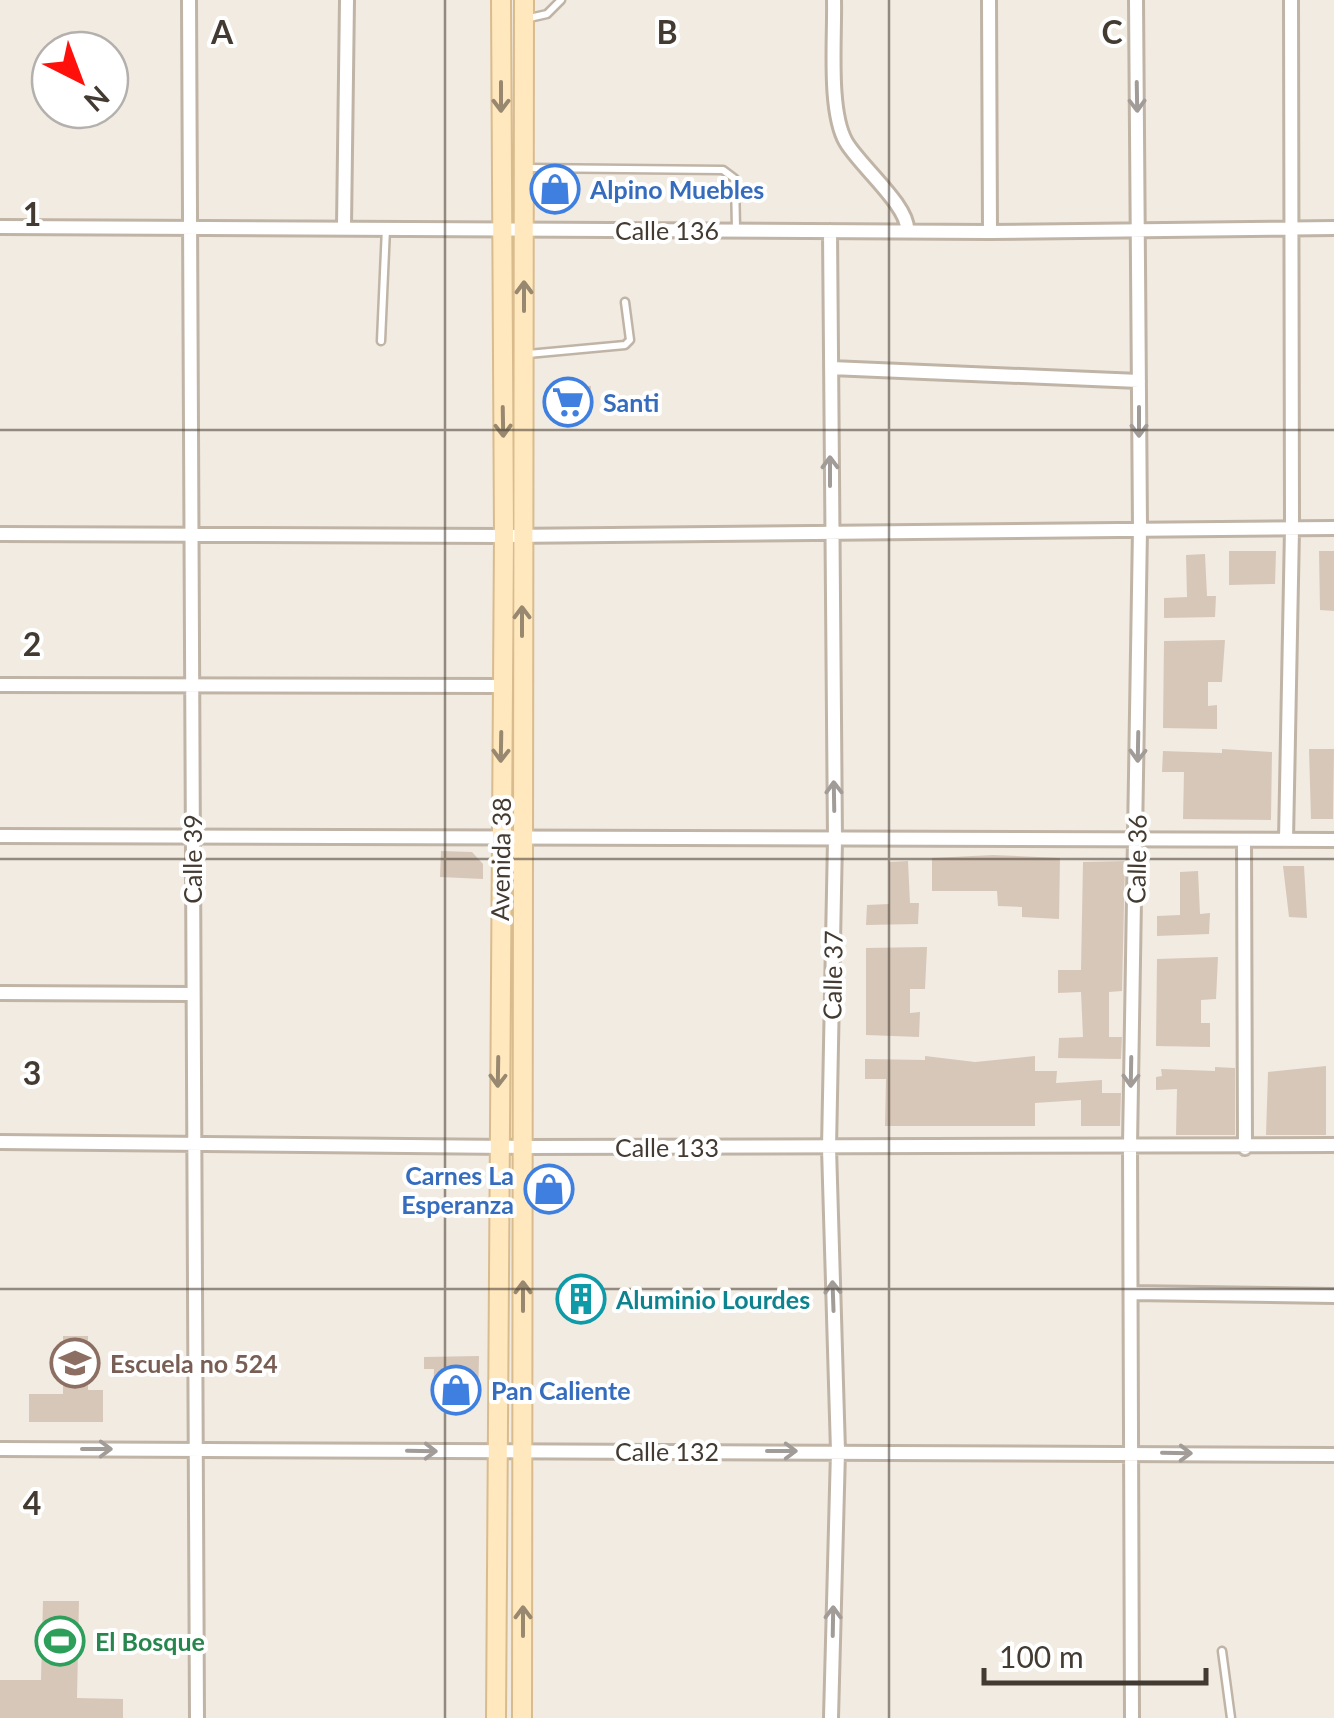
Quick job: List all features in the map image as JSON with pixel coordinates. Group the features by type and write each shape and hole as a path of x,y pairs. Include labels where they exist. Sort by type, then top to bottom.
{"main road":[{"name":"Avenida 38","path":"501,0 502,228 520,838 522,1718"},
{"name":"Avenida 38","path":"496,1718 502,686 524,354 524,9"}],"street":[{"name":"Calle 39","path":"189,0 197,1718"},
{"path":"344,226 347,0"},
{"path":"834,0 838,126 860,162 902,210 907,231"},
{"path":"988,0 990,232"},
{"name":"Calle 36","path":"1132,1718 1130,1145 1140,529 1136,0"},
{"path":"1286,840 1292,528 1291,0"},
{"name":"Calle 136","path":"0,227 990,232 1334,228"},
{"name":"Calle 37","path":"830,231 835,840 830,1148 838,1451 831,1718"},
{"path":"831,368 1139,381"},
{"path":"0,534 513,536 1334,528"},
{"path":"0,686 502,686"},
{"path":"0,836 1334,840"},
{"path":"1244,840 1245,1148"},
{"path":"0,993 191,994"},
{"name":"Calle 133","path":"0,1142 830,1148 1334,1146"},
{"path":"1132,1294 1334,1296"},
{"name":"Calle 132","path":"0,1449 1334,1455"}],"lane":[{"path":"524,9 547,14 561,0"},
{"path":"524,168 723,170 735,179 736,230"},
{"path":"381,342 386,227"},
{"path":"524,354 625,345 630,340 625,302"},
{"path":"1222,1651 1230,1718"}],"building":[{"name":"Santi","path":"554,385 591,386 590,412 546,412 546,393"},
{"path":"1229,551 1276,551 1275,584 1229,585"},
{"path":"1319,551 1334,551 1334,611 1320,610"},
{"path":"1205,554 1207,596 1216,596 1215,617 1164,618 1164,598 1187,597 1186,555"},
{"path":"1225,640 1222,682 1208,682 1208,706 1217,705 1217,729 1163,728 1164,641"},
{"path":"1222,749 1272,752 1271,820 1183,819 1184,772 1162,772 1163,751 1222,753"},
{"path":"1309,749 1334,749 1333,819 1311,819"},
{"path":"441,851 472,852 483,864 483,879 440,877"},
{"path":"932,858 1060,858 1059,919 1022,917 1022,907 998,906 997,891 932,891"},
{"path":"908,861 910,903 919,903 918,924 866,925 867,905 889,904 889,862"},
{"path":"1125,861 1122,991 1109,992 1109,1037 1122,1037 1121,1059 1058,1058 1059,1038 1083,1037 1081,992 1058,993 1058,970 1081,970 1083,862"},
{"path":"1283,866 1304,866 1307,918 1289,917"},
{"path":"1198,871 1200,914 1210,913 1209,934 1157,936 1157,916 1180,915 1180,872"},
{"path":"927,947 925,989 910,989 910,1013 920,1012 919,1037 866,1035 866,948"},
{"path":"1218,957 1216,999 1201,1000 1201,1023 1210,1023 1210,1047 1156,1046 1157,959"},
{"path":"925,1056 975,1062 1035,1056 1035,1071 1057,1071 1056,1083 1102,1080 1102,1093 1121,1093 1120,1126 1081,1126 1081,1100 1035,1103 1035,1126 885,1126 886,1079 865,1079 865,1059 925,1060"},
{"path":"1326,1066 1326,1135 1266,1135 1268,1072"},
{"path":"1215,1067 1235,1068 1235,1135 1176,1135 1177,1089 1156,1090 1156,1077 1162,1076 1161,1069 1215,1071"},
{"name":"Aluminio Lourdes","path":"598,1288 598,1309 563,1309 563,1289"},
{"name":"Escuela no 524","path":"63,1336 88,1336 88,1390 103,1390 103,1422 29,1422 29,1394 63,1394"},
{"path":"479,1356 478,1401 433,1400 434,1369 424,1369 424,1357"},
{"name":"El Bosque","path":"43,1601 79,1601 77,1698 123,1699 123,1718 0,1718 0,1680 41,1680"}],"place":[{"name":"Alpino Muebles","path":"555,189"},
{"name":"Santi","path":"568,402"},
{"name":"Carnes La Esperanza","path":"549,1189"},
{"name":"Aluminio Lourdes","path":"581,1299"},
{"name":"Escuela no 524","path":"75,1363"},
{"name":"Pan Caliente","path":"456,1390"},
{"name":"El Bosque","path":"60,1641"}]}
